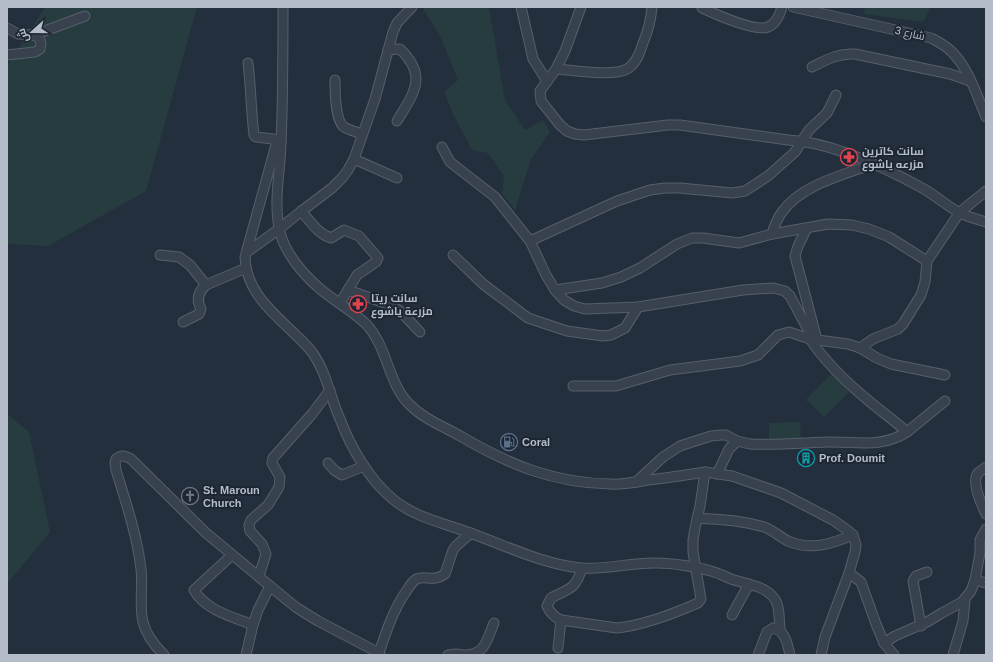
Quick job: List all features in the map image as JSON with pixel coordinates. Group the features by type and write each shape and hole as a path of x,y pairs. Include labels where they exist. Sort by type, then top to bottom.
{"street":[{"path":"283,7 277,211 279,229 283,240 297,263 319,288 368,326 378,340 395,381 410,405 438,424 475,445 520,467 540,474 586,482 611,484 705,472 732,476 781,494 833,520 853,536 856,542 856,549 849,574 825,637 821,655"},
{"path":"247,252 332,188 342,178 354,159 375,99 393,32 397,24 412,7"},
{"path":"521,7 533,59 541,74 547,81"},
{"path":"580,7 565,51 556,69 540,91 541,102 560,125 567,131 584,135 674,125 802,141 837,150 873,164 926,190 960,212 986,222"},
{"path":"556,69 602,72 617,72 627,69 639,55 650,23 652,7"},
{"path":"702,8 752,27 766,28 772,25 782,7"},
{"name":"شارع 3","path":"793,7 931,38 955,55 983,100 986,117"},
{"path":"7,28 18,34 34,35 85,16"},
{"path":"7,55 35,52 40,49 41,43 39,38 34,35"},
{"path":"388,50 400,49 410,59 417,75 411,96 397,121"},
{"path":"812,67 837,55 848,53 950,74 970,81"},
{"path":"248,63 251,81 251,111 254,135 256,137 279,140"},
{"path":"335,80 335,94 339,120 343,126 362,134"},
{"path":"530,241 617,201 650,190 680,188 732,193 745,191 768,176 798,149 809,130 827,113 836,95"},
{"path":"279,140 245,257 246,268 254,288 263,302 312,351 323,370 339,418 352,446 364,466 394,500 412,512 539,559 582,568 611,568 657,563 696,568 710,570 767,590 775,599 780,629 784,634 790,655"},
{"path":"442,147 450,162 495,197 530,241 546,275 555,290 564,300 574,306 585,308 638,308 743,290 778,288 785,291 790,296 828,363 868,401 907,432"},
{"path":"354,159 397,178"},
{"path":"772,234 780,214 787,205 801,194 845,174 873,164"},
{"path":"860,348 873,339 898,329 921,295 925,282 927,261 960,212 985,193"},
{"path":"301,211 320,232 328,238 331,238 344,230 360,236 378,258 376,262 357,275 340,303"},
{"path":"555,290 602,282 621,277 640,268 677,244 692,238 739,243 772,234 828,224 842,224 869,229 885,235 927,261"},
{"path":"807,228 795,256 814,339"},
{"path":"160,255 179,257 190,265 206,285"},
{"path":"453,255 483,284 528,318 567,331 603,336 610,335 624,328 638,308"},
{"path":"184,322 198,314 201,310 197,302 198,296 200,291 206,285 246,268"},
{"path":"348,290 393,306 401,312 420,332"},
{"path":"573,386 616,386 670,370 740,362 758,355 775,338 786,332 814,339 841,342 860,348 891,364 945,375"},
{"path":"259,576 266,554 262,544 250,531 249,525 251,520 268,505 279,487 280,478 272,463 273,458 312,414 330,390"},
{"path":"636,482 663,457 680,446 711,436 726,435 746,444 829,442 872,444 894,439 907,432 945,401"},
{"path":"717,474 728,449 737,441"},
{"path":"164,655 156,647 149,636 143,621 141,570 133,526 115,463 116,459 123,455 131,459 201,528 297,608 380,654 390,621 402,598 411,585 416,580 421,578 436,579 445,574 456,546 471,533"},
{"path":"328,463 334,470 342,475 364,466"},
{"path":"986,467 978,474 977,478 979,496 986,514"},
{"path":"582,568 577,582 572,587 551,598 549,601 547,606 548,609 556,618 617,628 661,618 700,602 701,599 693,552 694,528 705,472"},
{"path":"697,518 744,522 766,528 788,541 817,547 853,536"},
{"path":"884,643 895,636 921,626 964,600 971,591 975,580 980,553 980,540 986,529"},
{"path":"232,555 194,590 197,596 216,611 253,625"},
{"path":"921,626 913,581 916,576 927,572"},
{"path":"849,574 858,579 864,587 873,617 884,643 894,655"},
{"path":"975,580 986,583"},
{"path":"732,615 750,584"},
{"path":"246,655 253,625 270,586"},
{"path":"953,655 963,622 964,600"},
{"path":"558,648 561,620"},
{"path":"448,655 477,653 482,649 494,623"},
{"path":"758,655 767,632 773,628 780,629"}],"green space":[{"path":"45,7 197,7 146,191 48,246 7,244 7,66"},
{"path":"422,7 489,7 505,100 525,130 543,120 550,132 531,159 515,210 502,193 504,176 488,153 472,150 453,114 444,92 458,80 440,36"},
{"path":"865,7 931,7 923,22 864,14"},
{"path":"831,374 849,392 824,417 806,400"},
{"path":"7,414 29,432 50,532 7,584"},
{"path":"800,422 801,439 769,440 769,423"}],"place":[{"name":"سانت كاترين مزرعه ياشوع","path":"849,157"},
{"name":"سانت ريتا مزرعة ياشوع","path":"358,304"},
{"name":"Coral","path":"509,442"},
{"name":"Prof. Doumit","path":"806,458"},
{"name":"St. Maroun Church","path":"190,496"}]}
